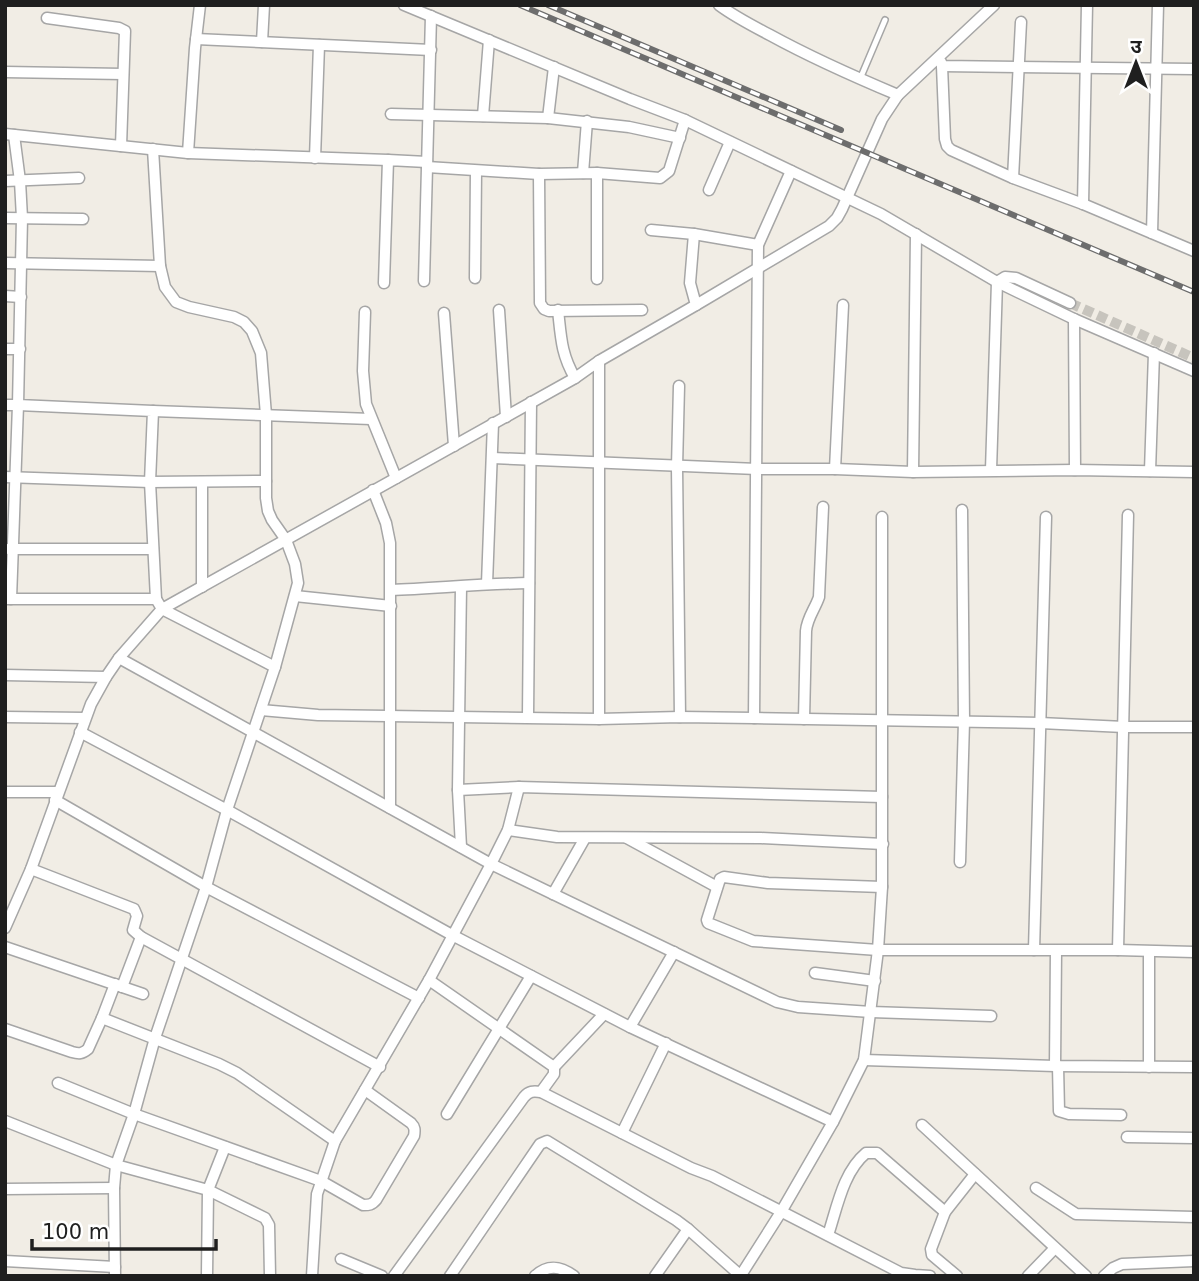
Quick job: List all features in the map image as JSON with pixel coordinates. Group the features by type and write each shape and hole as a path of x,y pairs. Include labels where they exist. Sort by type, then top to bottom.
{"street":[{"path":"188,153 195,39 200,5"},
{"path":"262,42 264,5"},
{"path":"404,5 685,120 847,197 997,282 1073,319 1194,371"},
{"path":"719,5 731,15 795,49 898,95"},
{"path":"731,15 740,5"},
{"path":"685,120 669,172 660,178 597,173 476,171 388,160 188,153 9,135 20,181 22,262 18,405 10,477 8,599 159,604 202,587 575,378 599,360 829,226 838,218 882,119 898,95 941,61 994,5"},
{"path":"1083,204 1087,5"},
{"path":"1152,233 1158,5"},
{"path":"424,281 431,16"},
{"path":"47,18 123,29 125,32 121,146"},
{"path":"1013,178 1021,22"},
{"path":"195,39 431,50"},
{"path":"483,116 489,40"},
{"path":"315,158 319,45"},
{"path":"941,61 1019,66 1194,69"},
{"path":"941,61 947,146 962,156 1013,178 1194,251"},
{"path":"548,118 554,67"},
{"path":"5,72 123,74"},
{"path":"391,114 587,121 680,138"},
{"path":"583,173 587,121"},
{"path":"709,190 730,142"},
{"path":"5,1261 115,1271 116,1165 206,887 227,810 275,667 298,583 286,540 268,511 266,415 261,353 252,331 244,322 176,302 166,287 160,266 153,149"},
{"path":"384,283 388,160"},
{"path":"475,278 476,171"},
{"path":"754,718 758,245 791,171"},
{"path":"597,173 597,279"},
{"path":"539,174 540,303 544,309 642,310"},
{"path":"5,181 79,178"},
{"path":"5,218 83,219"},
{"path":"651,230 758,245"},
{"path":"694,234 690,283 696,305"},
{"path":"913,472 916,234"},
{"path":"5,262 160,266"},
{"path":"997,282 1005,277 1016,278 1070,303"},
{"path":"991,470 997,282"},
{"path":"5,296 21,297"},
{"path":"835,469 843,305"},
{"path":"499,310 506,417"},
{"path":"558,310 564,354 575,378"},
{"path":"365,312 365,393 371,419 396,478"},
{"path":"444,313 454,446"},
{"path":"1073,319 1075,470"},
{"path":"5,349 20,349"},
{"path":"1150,471 1154,354"},
{"path":"599,360 599,719"},
{"path":"679,386 677,467 680,717"},
{"path":"527,717 531,402"},
{"path":"5,405 371,419"},
{"path":"6,925 32,869 91,704 106,677 159,604 152,549 152,411"},
{"path":"487,584 493,423"},
{"path":"493,458 757,469 1194,472"},
{"path":"10,477 150,482 266,481"},
{"path":"202,482 202,587"},
{"path":"373,490 389,532 390,808"},
{"path":"804,719 806,631 819,597 823,507"},
{"path":"960,862 964,721 962,510"},
{"path":"1118,950 1128,515"},
{"path":"450,1276 540,1144 547,1141 688,1229 741,1276 833,1122 864,1060 878,950 883,844 882,517"},
{"path":"1034,950 1046,517"},
{"path":"9,549 152,549"},
{"path":"391,590 529,583"},
{"path":"461,587 458,790 461,847"},
{"path":"295,596 391,606"},
{"path":"159,604 275,667"},
{"path":"120,658 491,864 777,1002 871,1012 991,1016"},
{"path":"5,675 106,677"},
{"path":"261,710 318,715 754,718 1194,727"},
{"path":"5,717 85,718"},
{"path":"80,732 452,935 629,1027 833,1122"},
{"path":"458,790 519,787 882,797"},
{"path":"312,1276 317,1194 335,1141 419,998 491,864 508,830 519,787"},
{"path":"5,792 57,796 206,887 419,998"},
{"path":"508,830 557,837 761,838 883,844"},
{"path":"625,837 717,887"},
{"path":"554,894 585,838"},
{"path":"32,869 134,909 137,916 134,930 141,937 380,1067"},
{"path":"882,887 768,883 724,877 717,887 707,920 714,927 764,943 878,950 1194,952"},
{"path":"5,1030 78,1054 83,1053 88,1049 141,937"},
{"path":"5,947 143,994"},
{"path":"1056,951 1056,1066 1059,1111 1069,1114 1121,1115"},
{"path":"629,1027 674,952"},
{"path":"1149,952 1149,1067"},
{"path":"815,973 875,981"},
{"path":"447,1114 531,976"},
{"path":"429,980 554,1067"},
{"path":"541,1092 554,1074 554,1067 604,1014"},
{"path":"102,1018 237,1073 335,1141"},
{"path":"622,1133 666,1043"},
{"path":"864,1060 1194,1067"},
{"path":"58,1083 134,1114 321,1181 363,1205 373,1204 414,1136 414,1126 411,1123 365,1090"},
{"path":"394,1276 528,1092 541,1092 901,1273 930,1276 939,1261"},
{"path":"5,1121 116,1165 208,1190 265,1218 269,1225 270,1276"},
{"path":"922,1125 1086,1276"},
{"path":"1127,1137 1194,1138"},
{"path":"206,1276 208,1190 225,1147"},
{"path":"828,1235 854,1165 866,1153 877,1153 945,1212"},
{"path":"957,1276 932,1255 931,1249 945,1212 975,1174"},
{"path":"5,1189 114,1188"},
{"path":"1036,1188 1076,1214 1194,1217"},
{"path":"655,1276 688,1229"},
{"path":"1028,1276 1055,1248"},
{"path":"341,1259 382,1276"},
{"path":"1104,1276 1122,1264 1194,1261"},
{"path":"535,1276 542,1269 558,1267 574,1276"}],"lane":[{"path":"860,79 885,20"}],"tunnel":[{"path":"1070,303 1194,358"}],"railway":[{"path":"520,5 1194,292"},
{"path":"548,5 841,130"}]}
